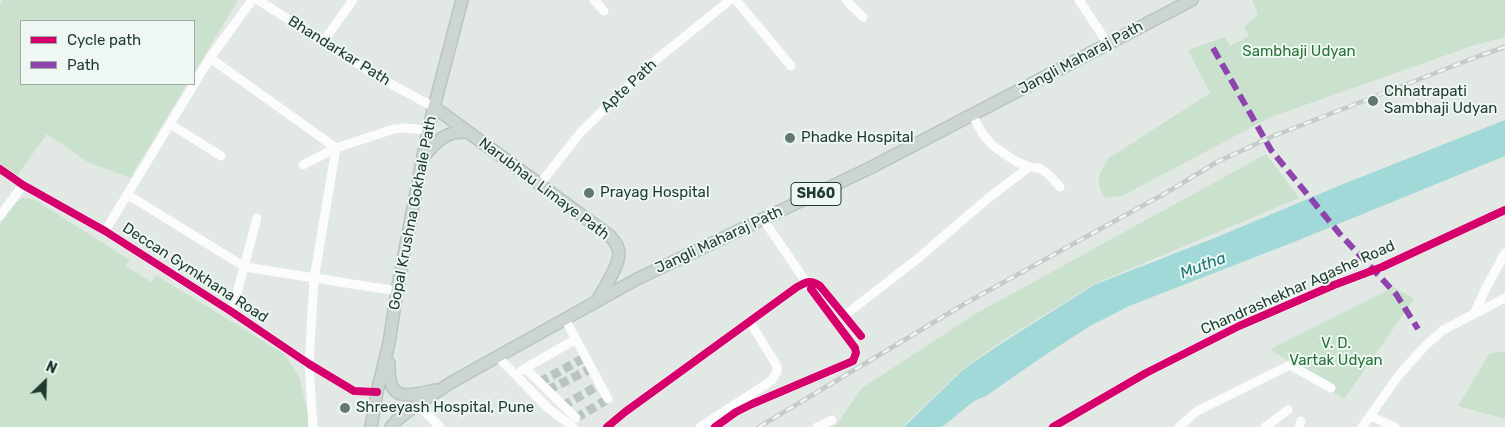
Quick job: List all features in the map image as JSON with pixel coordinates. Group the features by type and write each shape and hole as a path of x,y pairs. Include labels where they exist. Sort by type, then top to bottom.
{"main road":[{"name":"Gopal Krushna Gokhale Path","path":"371,427 377,392 389,344 397,291 430,125 462,0"},
{"name":"Jangli Maharaj Path","path":"415,406 497,356 637,279 870,168 1108,44 1178,3 1192,0"},
{"name":"Narubhau Limaye Path","path":"434,108 610,236 617,246 619,253 616,265 597,301"},
{"name":"Narubhau Limaye Path","path":"423,158 436,142 446,135 456,132 468,132"},
{"path":"389,344 389,380 394,390 409,395 441,389"},
{"name":"SH60","path":"391,427 415,406"}],"street":[{"path":"195,83 210,58 252,0"},
{"name":"Bhandarkar Path","path":"258,0 385,81 434,108"},
{"path":"322,42 353,0"},
{"path":"594,0 604,11"},
{"name":"Apte Path","path":"539,184 582,132 651,64 730,0"},
{"path":"736,0 791,66"},
{"path":"846,0 862,17"},
{"path":"1079,0 1108,44"},
{"path":"210,58 336,148"},
{"path":"105,231 194,85"},
{"path":"303,165 336,148 394,129 430,125 427,108 422,101"},
{"path":"973,116 982,133 992,145 1015,161 1029,167 1039,168 1047,173 1060,187"},
{"path":"170,124 221,156"},
{"path":"313,427 309,364 314,278 336,148"},
{"path":"845,315 916,260 986,200 1029,167"},
{"name":"Deccan Gymkhana Road","path":"0,169 23,185 105,231 232,312 309,364 354,391 377,392"},
{"path":"0,216 23,185"},
{"path":"128,194 244,267 397,291"},
{"name":"Chandrashekhar Agashe Road","path":"1053,427 1146,374 1239,326 1334,285 1382,267 1505,210"},
{"path":"232,312 257,218"},
{"path":"715,427 736,412 752,404 853,361 856,353 855,348 763,219"},
{"path":"1474,314 1505,253"},
{"path":"809,286 811,281 820,286 861,336"},
{"path":"608,427 797,286 809,286"},
{"path":"1362,427 1399,375 1425,346 1443,330 1505,298"},
{"path":"565,319 608,399"},
{"path":"700,427 771,381 777,372 777,366 750,322"},
{"path":"514,374 576,339"},
{"path":"497,356 549,409 575,423"},
{"path":"1179,427 1197,411 1290,365 1331,388"},
{"path":"525,368 575,423"},
{"path":"647,384 654,392"},
{"path":"415,406 440,427"},
{"path":"1265,427 1288,410"},
{"path":"1370,416 1395,427"},
{"path":"817,427 832,420"}],"green space":[{"path":"3,0 238,0 195,71 195,20 20,20 20,85 186,85 130,178 88,162 47,134 16,177 0,166 0,4"},
{"name":"Sambhaji Udyan","path":"1252,0 1505,0 1505,37 1472,46 1271,117 1122,196 1105,198 1100,187 1099,178 1109,158 1210,93 1188,50 1225,37 1230,46 1249,36 1244,27 1258,14"},
{"path":"1266,154 1299,198 1094,284 999,343 964,368 902,427 832,427 837,424 862,388 977,313"},
{"path":"22,198 35,200 130,260 126,266 151,282 156,275 284,354 299,376 311,427 0,427 0,224 13,205"},
{"name":"V. D. Vartak Udyan","path":"1394,287 1414,299 1344,399 1270,349"},
{"path":"1505,351 1505,419 1458,406 1489,354"}],"water":[{"name":"Mutha","path":"1505,120 1505,156 1294,242 1129,306 1090,326 986,396 974,401 942,427 904,427 964,369 1094,285"}],"tunnel":[{"path":"540,382 586,357"},
{"path":"548,390 592,368"},
{"path":"563,406 601,384"},
{"path":"576,418 608,399"}],"railway":[{"path":"759,427 966,303 1171,190 1217,162 1271,137 1505,47"}],"marked path":[{"path":"1213,48 1271,150 1339,233 1396,294 1418,329"}],"cycle path":[{"path":"0,169 23,185 105,231 232,312 309,364 354,391 377,392"},
{"path":"1053,427 1146,373 1239,326 1334,285 1382,267 1505,210"},
{"path":"607,427 797,287 806,283 814,282 820,286 861,336"},
{"path":"715,427 736,412 752,404 853,361 856,353 855,348 811,289"}],"place":[{"name":"Chhatrapati Sambhaji Udyan","path":"1373,101"},
{"name":"Phadke Hospital","path":"790,138"},
{"name":"Prayag Hospital","path":"589,193"},
{"name":"Shreeyash Hospital, Pune","path":"345,408"}]}
